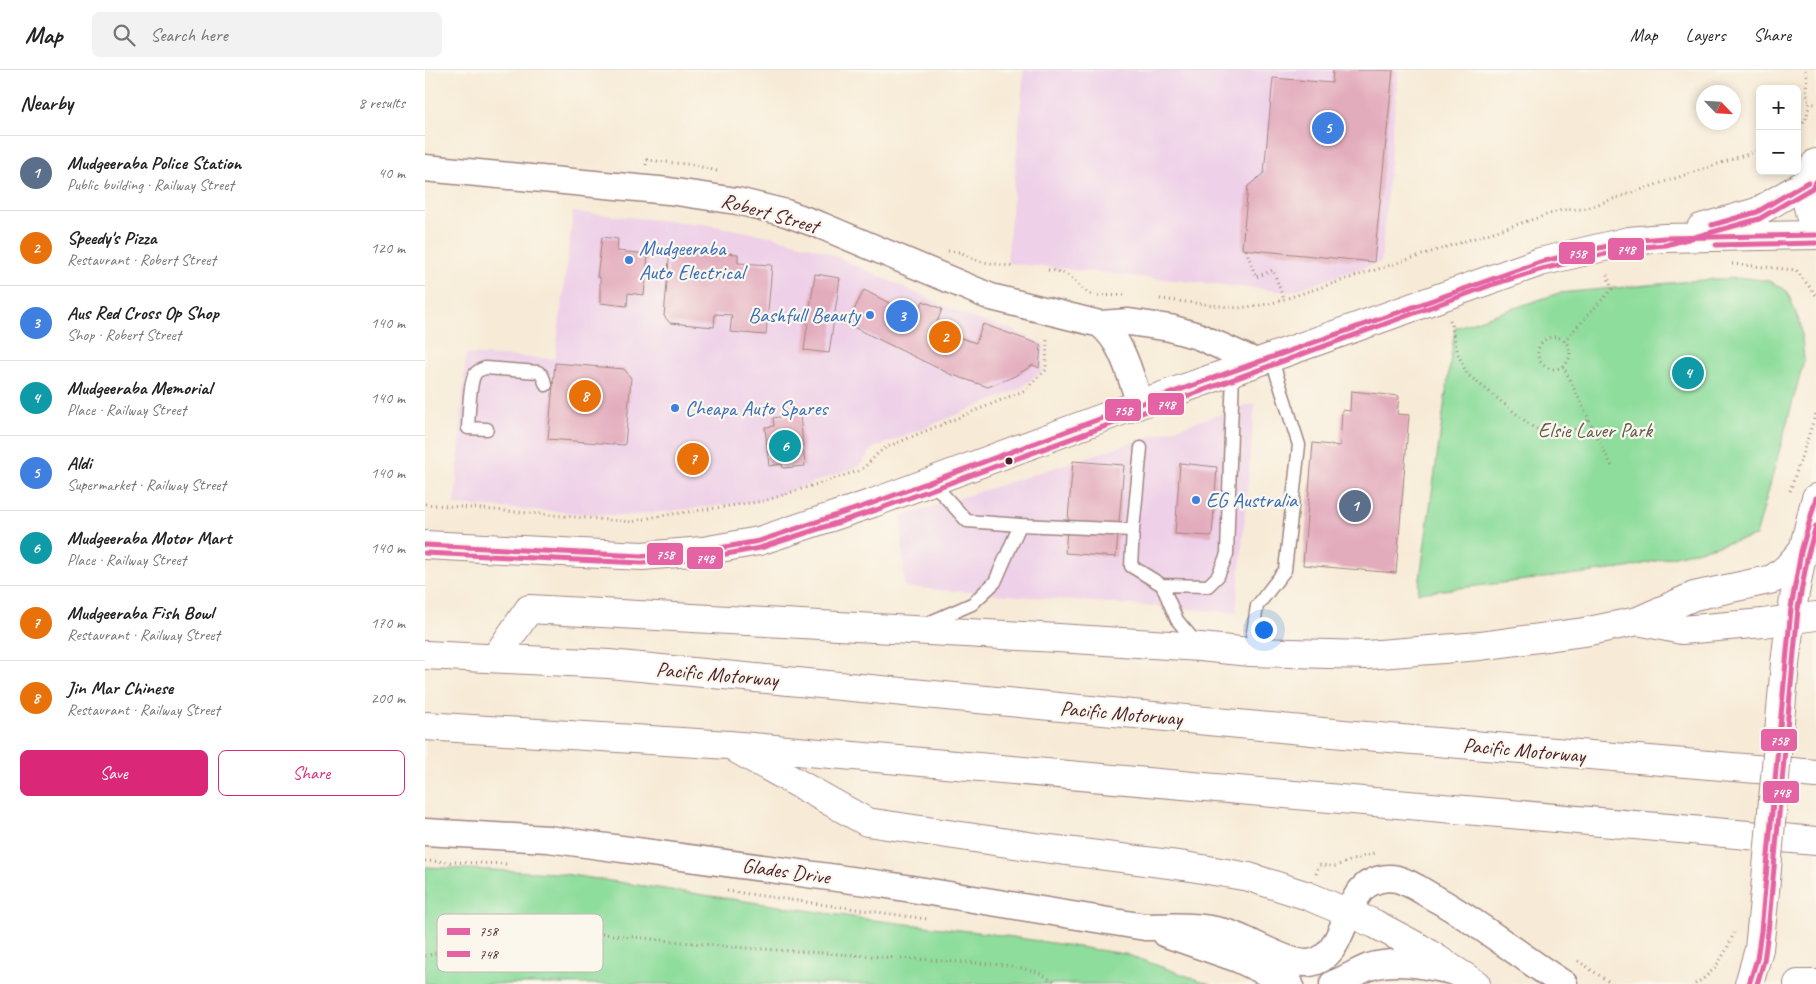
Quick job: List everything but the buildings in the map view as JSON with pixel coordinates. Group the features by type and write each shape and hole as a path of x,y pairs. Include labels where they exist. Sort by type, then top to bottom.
{"main road":[{"path":"1812,172 1806,200 1810,219 1816,229"},
{"path":"1664,238 1757,212 1812,172"},
{"path":"425,545 642,556 703,551 759,541 1540,262 1629,241 1664,238 1816,235"},
{"path":"1749,984 1757,959 1765,890 1789,620 1801,552 1816,498"},
{"path":"496,657 529,610 913,630 1200,647 1250,652 1367,655 1423,652 1584,632 1638,621 1694,596 1773,579 1787,568 1801,552"},
{"path":"1638,621 1681,630 1816,616"},
{"name":"Pacific Motorway","path":"425,655 609,664 1306,730 1816,774"},
{"path":"425,726 729,745 1816,840"},
{"path":"729,745 867,822 1035,847 1185,866 1249,877 1308,896 1349,912 1420,948 1469,979"},
{"path":"1798,984 1816,984"}],"street":[{"name":"Robert Street","path":"425,168 669,191 737,201 786,213 821,226 991,297 1100,324 1129,322 1170,328 1199,336 1253,363"},
{"path":"1100,324 1112,334 1120,349 1140,404"},
{"name":"Glades Drive","path":"425,832 548,839 881,884 1145,927 1238,959 1291,984"},
{"name":"Glades Drive","path":"1145,927 1183,926 1220,931 1295,962 1306,963 1320,960 1329,953 1361,891 1368,885 1386,878 1404,881 1484,928 1564,984"},
{"path":"1333,984 1370,967 1391,964 1422,966 1469,979"}],"lane":[{"path":"1141,448 1131,566 1162,585 1208,586 1218,576 1227,554 1253,363"},
{"path":"1250,652 1257,606 1285,570 1299,445 1253,363"},
{"path":"487,430 468,428 472,383 475,374 480,370 485,368 538,372 542,375 546,385"},
{"path":"931,481 967,521 1020,526 1133,530"},
{"path":"913,630 972,604 995,582 1020,526"},
{"path":"1162,585 1177,620 1200,647"}],"path":[{"path":"1798,130 1806,119 1810,103 1805,94 1805,70"},
{"path":"1810,103 1815,104"},
{"path":"1155,298 1238,308 1254,307 1284,300 1562,210 1583,208 1756,151"},
{"path":"1246,250 1256,277 1273,270 1284,300"},
{"path":"1726,264 1796,270 1816,295"},
{"path":"1048,270 1069,275 1086,292 1092,294 1128,296"},
{"path":"1564,341 1612,289 1605,271"},
{"path":"1450,317 1458,354 1467,374 1534,428 1544,433 1562,435 1571,432 1589,419"},
{"path":"425,504 632,522 653,517 764,501 858,471 864,468 877,452 1023,391 1046,370 1047,328"},
{"path":"1557,337 1564,341 1570,352 1567,362 1563,366 1547,368 1540,361 1538,350 1547,338 1557,337"},
{"path":"1563,366 1613,469"},
{"path":"425,861 512,864"},
{"path":"726,890 931,920"},
{"path":"1695,984 1708,977 1718,964 1734,932"},
{"path":"603,934 732,947 1005,965 1038,972 1058,984"}],"shaded area":[{"path":"1024,70 1398,70 1381,262 1289,292 1007,263"},
{"path":"573,212 703,224 771,236 820,249 971,318 1010,329 1044,345 1042,371 1020,389 872,449 860,466 761,501 624,516 455,505 466,354 555,359"},
{"path":"1255,403 1236,613 904,587 901,517"}],"green space":[{"name":"Elsie Laver Park","path":"1748,278 1769,281 1787,291 1801,326 1804,360 1756,536 1627,568 1418,593 1455,328 1559,293 1715,279"},
{"path":"425,867 557,873 872,920 986,933 1125,954 1210,984 425,984"}],"transit line":[{"name":"758","path":"1712,225 1757,212 1808,182"},
{"name":"748","path":"425,553 642,563 704,558 760,548 876,510 1494,284 1542,269 1630,248 1666,245 1759,219 1812,188 1816,182"},
{"name":"758","path":"425,545 642,556 703,551 759,541 873,503 1140,404 1540,262 1629,241 1664,238 1816,235"},
{"name":"748","path":"1716,245 1816,243"},
{"name":"758","path":"1749,984 1757,959 1761,931 1791,608 1801,552 1816,498"},
{"name":"748","path":"1757,984 1764,961 1768,932 1798,609 1808,554 1816,526"}],"place":[{"name":"Aldi","path":"1328,128"},
{"name":"Mudgeeraba Auto Electrical","path":"629,260"},
{"name":"Bashfull Beauty","path":"870,315"},
{"name":"Aus Red Cross Op Shop","path":"902,316"},
{"name":"Speedy's Pizza","path":"945,337"},
{"name":"Mudgeeraba Memorial","path":"1688,373"},
{"name":"Jin Mar Chinese","path":"585,396"},
{"name":"Cheapa Auto Spares","path":"675,408"},
{"name":"Mudgeeraba Motor Mart","path":"785,446"},
{"name":"Mudgeeraba Fish Bowl","path":"693,459"},
{"name":"EG Australia","path":"1196,500"},
{"name":"Mudgeeraba Police Station","path":"1355,506"}]}
